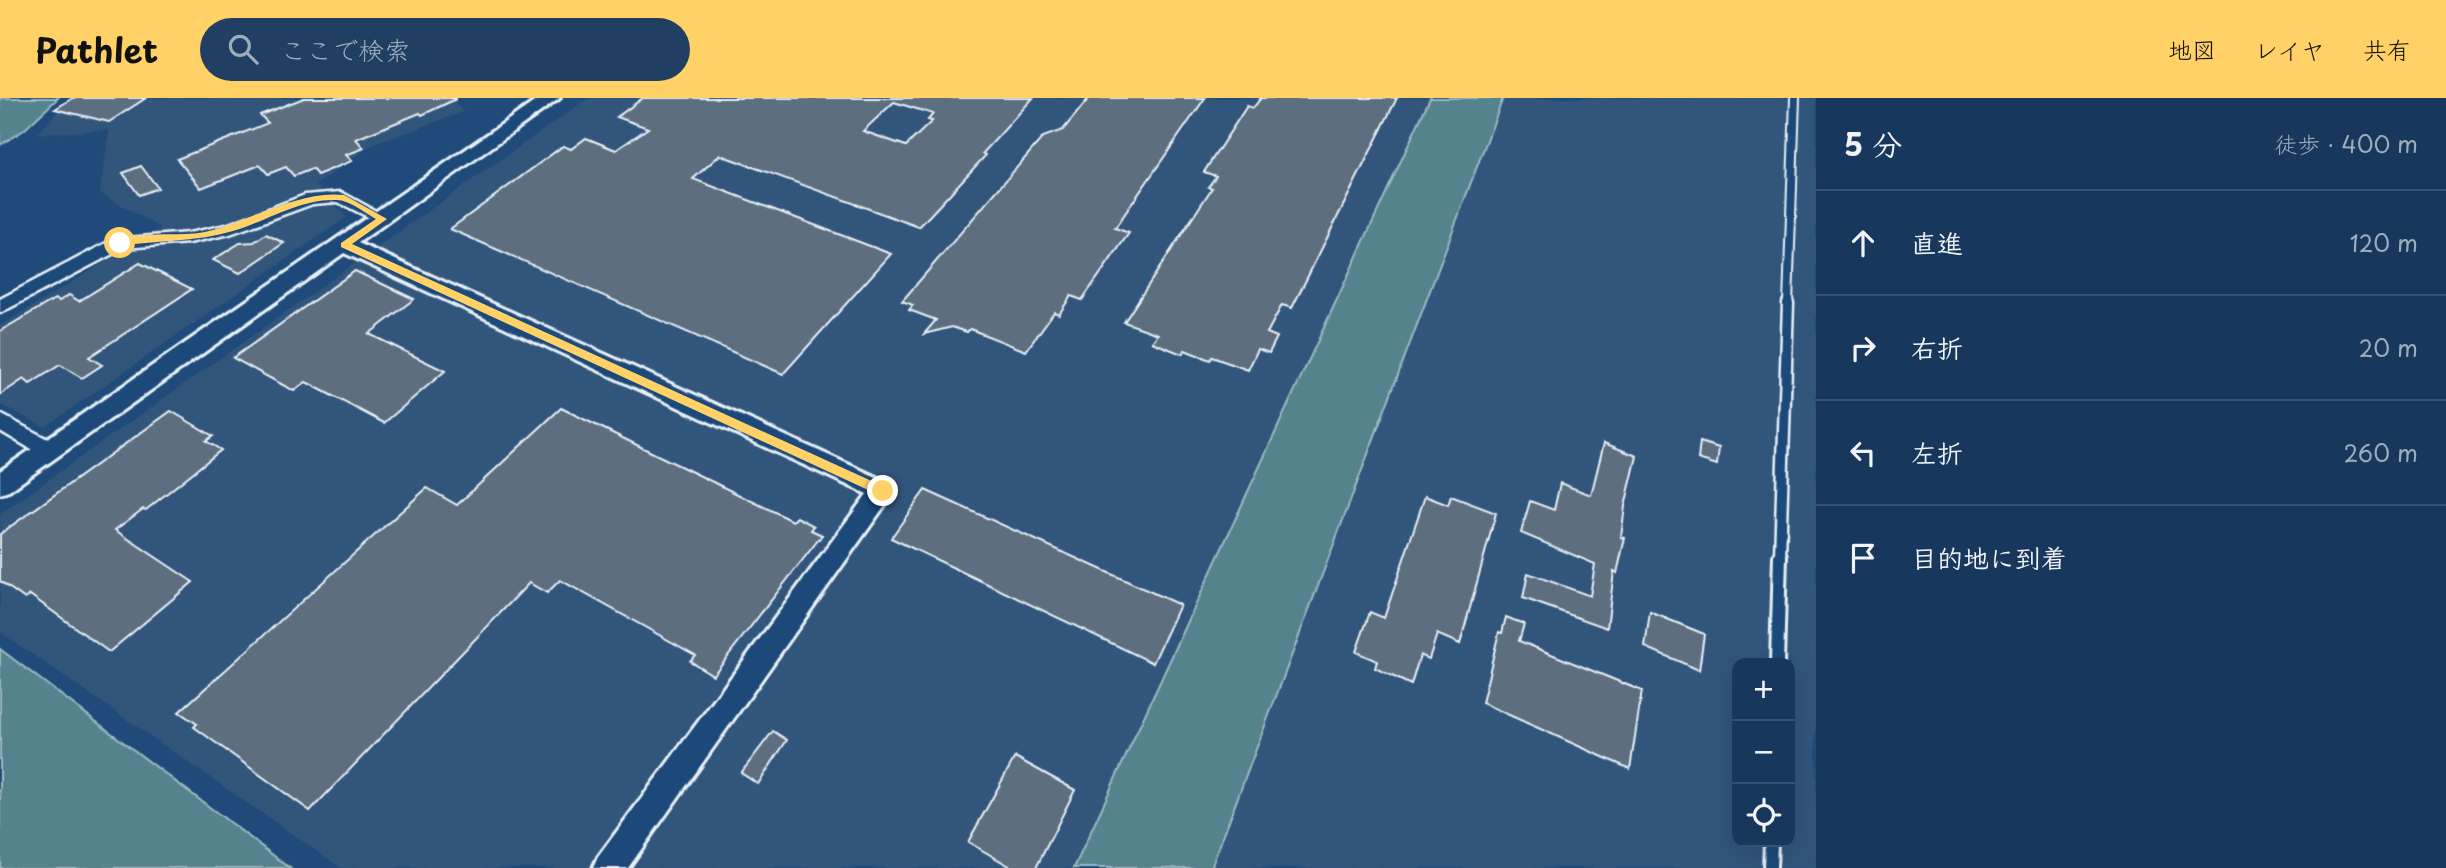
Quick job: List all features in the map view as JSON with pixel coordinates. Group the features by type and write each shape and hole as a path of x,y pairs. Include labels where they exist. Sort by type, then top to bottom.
{"street":[{"path":"0,484 345,245 551,98"},
{"path":"0,307 120,243 154,238 189,238 230,229 312,199 341,197 382,219"},
{"path":"345,245 883,491 609,868"},
{"path":"0,422 50,450"}],"lane":[{"path":"1777,658 1795,98"},
{"path":"1770,868 1771,847"}],"shaded area":[{"path":"70,98 450,98 463,112 372,145 316,185 347,217 45,427 0,404 0,326 161,228 100,193 109,130 37,134"},
{"path":"588,98 1430,98 1074,868 341,868 0,632 0,514"},
{"path":"1503,98 1816,98 1816,868 1211,868"}],"green space":[{"path":"0,98 58,98 24,130 0,145"},
{"path":"1430,98 1503,98 1211,868 1074,868"},
{"path":"0,649 290,868 0,868"}],"building":[{"path":"73,98 146,98 109,122 55,109"},
{"path":"304,98 456,99 422,115 420,113 356,139 364,148 346,155 352,161 317,175 312,169 294,176 286,167 268,174 260,165 201,188 177,159 268,123 260,115"},
{"path":"643,98 1033,98 983,153 986,155 919,227 720,155 693,179 891,254 783,374 450,229 563,146 571,149 586,138 616,150 648,128 617,117","holes":["894,102 933,114 928,120 932,121 906,146 863,131"]},
{"path":"1089,98 1205,98 1115,228 1129,233 1082,300 1071,296 1059,314 1054,312 1026,351 970,329 967,332 952,327 924,334 936,320 909,310 913,305 902,301 1043,137 1063,130"},
{"path":"1261,98 1397,98 1292,308 1282,305 1267,333 1277,337 1269,353 1258,349 1248,370 1185,350 1182,354 1152,342 1158,334 1124,322 1212,188 1208,187 1216,176 1204,172 1247,106 1253,108"},
{"path":"141,166 158,188 139,195 123,173"},
{"path":"266,234 284,243 240,273 213,260 240,243 254,242"},
{"path":"140,263 192,289 89,357 102,365 82,378 60,365 30,384 24,379 0,395 0,331 55,299 59,301 69,295 79,301"},
{"path":"355,271 414,299 369,334 445,371 384,423 306,382 294,391 233,358"},
{"path":"561,408 793,521 797,517 814,526 811,530 822,535 713,675 690,661 695,655 560,580 547,593 529,583 310,811 194,727 197,724 179,712 427,488 457,505"},
{"path":"171,411 213,436 206,441 221,450 146,510 143,509 115,530 193,582 109,652 30,595 25,599 0,581 0,534"},
{"path":"1700,442 1719,448 1717,465 1698,459"},
{"path":"1604,443 1637,456 1625,506 1621,537 1625,538 1617,573 1614,571 1607,628 1523,598 1528,573 1590,596 1595,564 1521,533 1530,501 1554,510 1560,483 1591,495"},
{"path":"925,490 1180,605 1153,663 891,538"},
{"path":"1425,496 1448,505 1451,496 1496,513 1460,644 1437,634 1429,659 1420,655 1411,685 1375,668 1377,661 1356,652 1370,612 1384,618"},
{"path":"1650,612 1704,634 1699,670 1645,647"},
{"path":"1506,617 1524,624 1519,641 1642,691 1630,769 1482,703 1499,632 1502,633"},
{"path":"773,731 787,740 758,784 741,773"},
{"path":"1015,757 1075,790 1036,868 1013,868 968,842"}],"route":[{"path":"120,243 154,238 189,238 230,229 312,199 341,197 382,219 345,245 883,491"}]}
